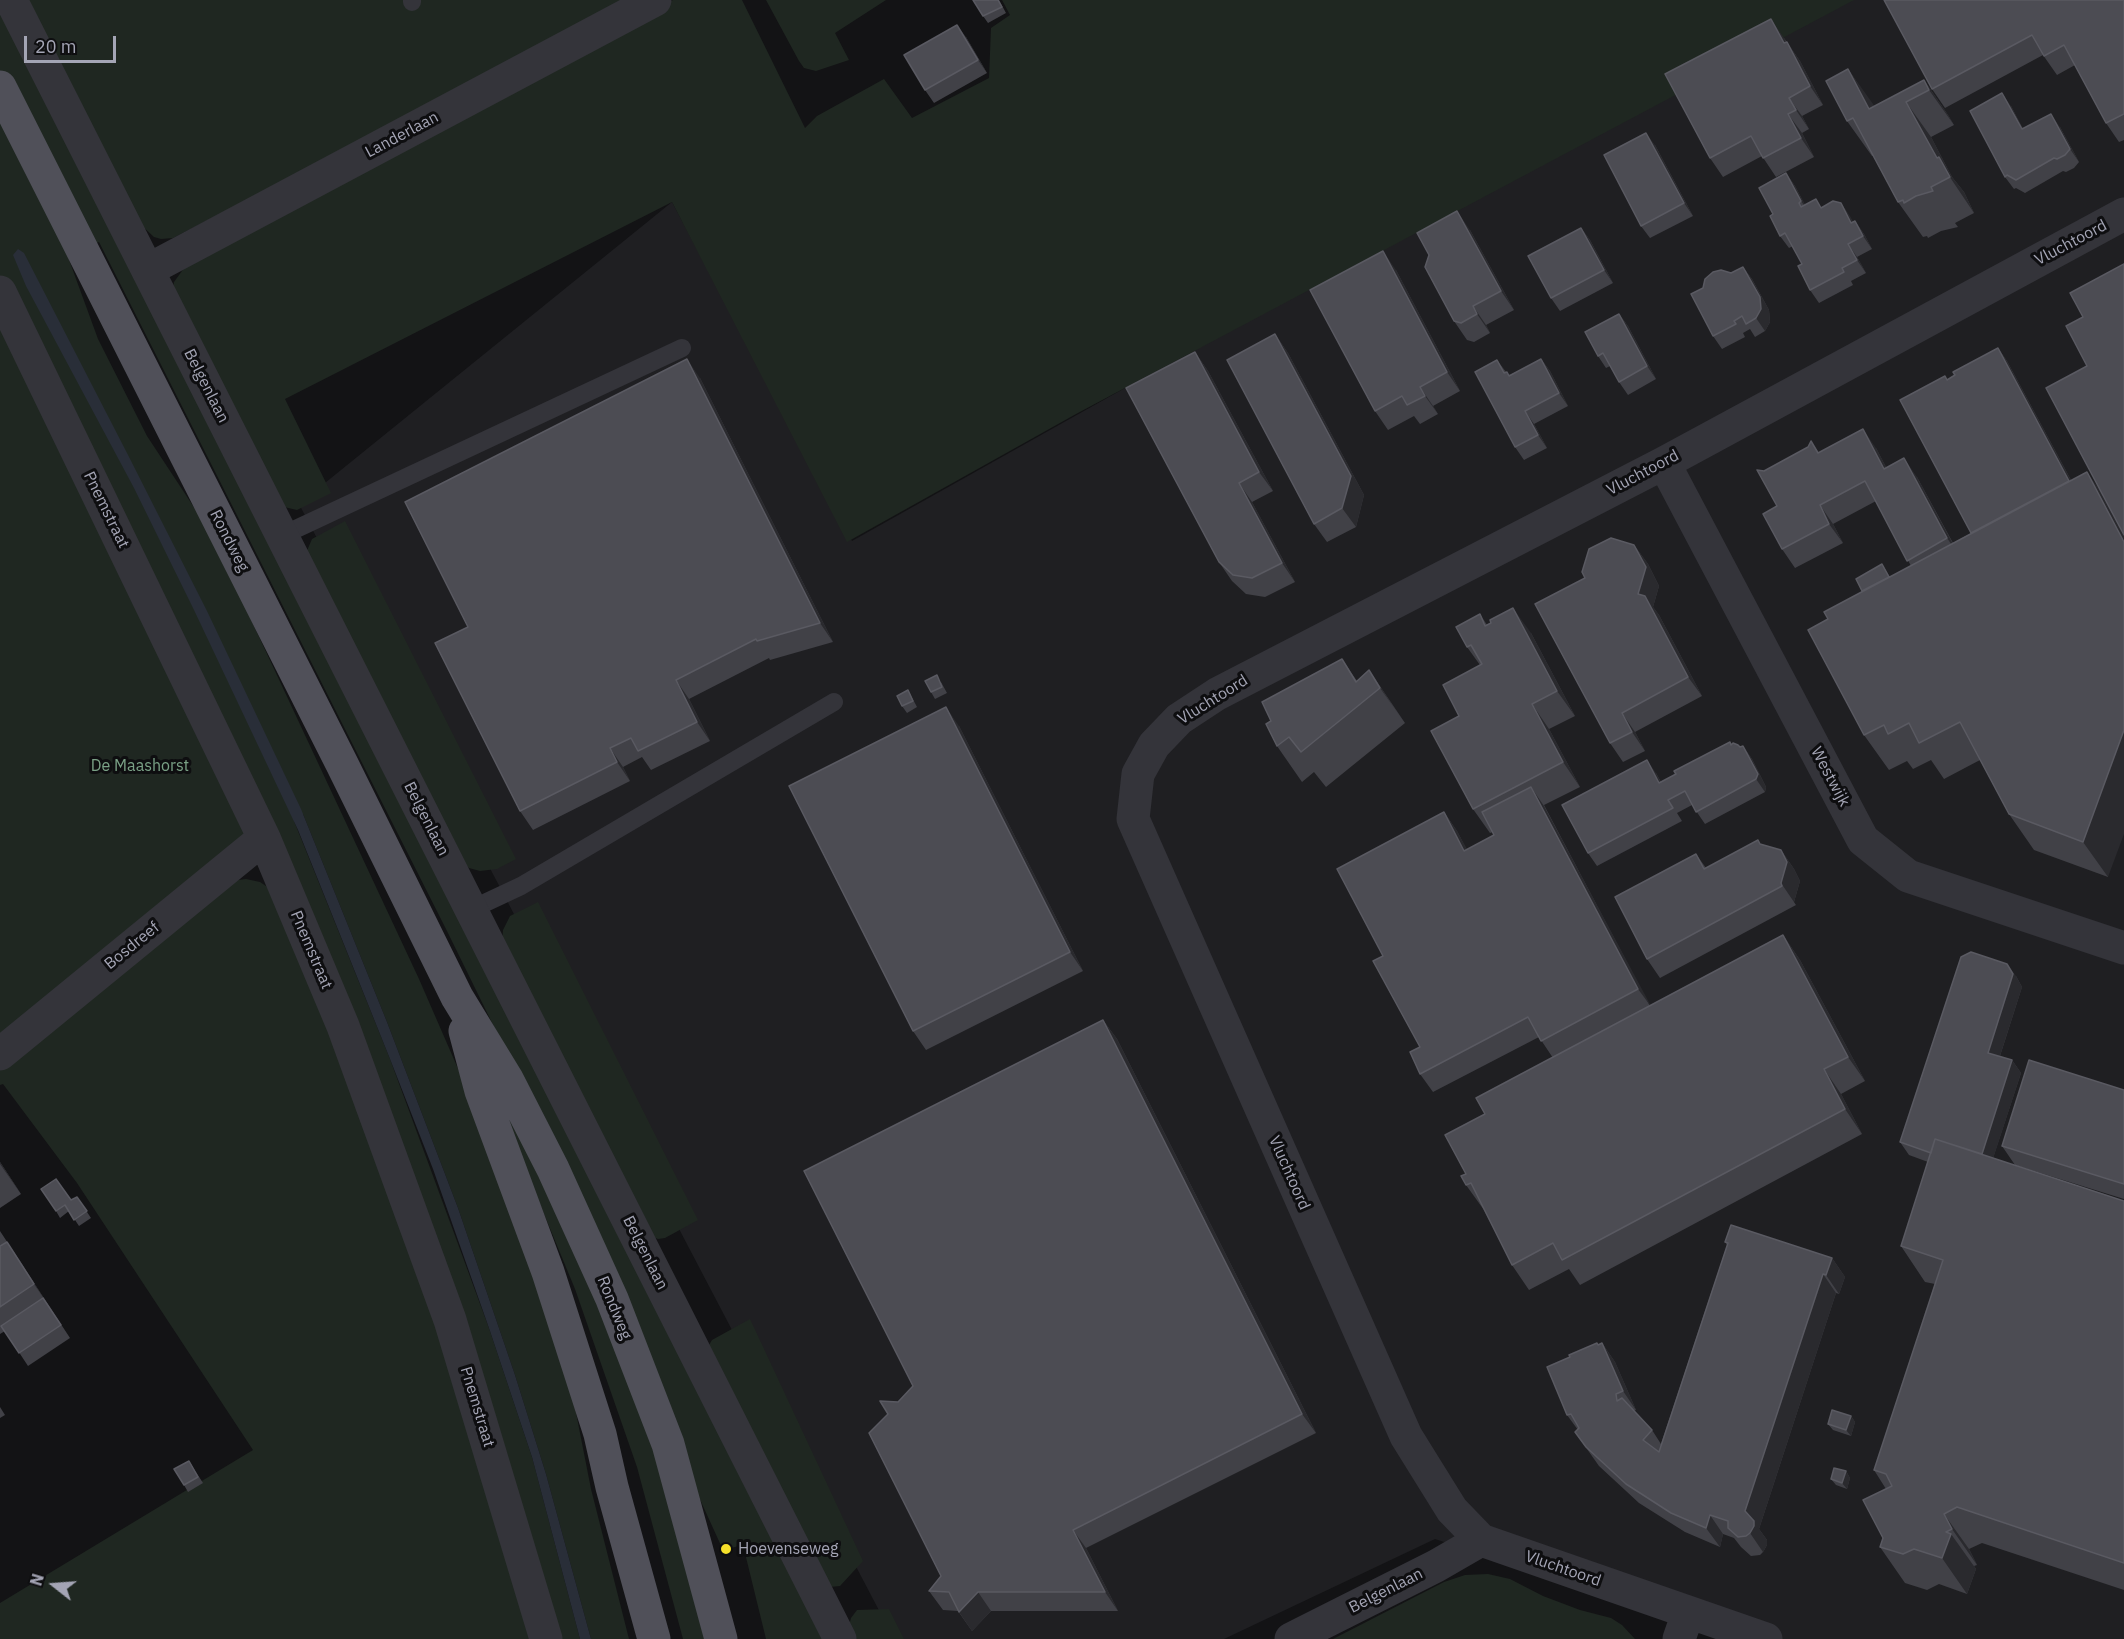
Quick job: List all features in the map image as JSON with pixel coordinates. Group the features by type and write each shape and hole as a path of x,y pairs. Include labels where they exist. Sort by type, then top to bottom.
{"main road":[{"name":"Rondweg","path":"0,87 331,743 456,997 512,1089 553,1169 612,1299 668,1444 721,1639"},
{"name":"Rondweg","path":"456,997 481,1091 548,1272 600,1434 612,1487 654,1639"}],"street":[{"name":"Belgenlaan","path":"10,0 840,1639"},
{"name":"Landerlaan","path":"148,270 655,0"},
{"name":"Vluchtoord","path":"1766,1639 1684,1626 1480,1540 1452,1510 1406,1436 1133,819 1138,774 1154,745 1179,719 1217,694 1664,463 2124,214"},
{"name":"Pnemstraat","path":"0,292 264,838 343,1026 450,1320 546,1639"},
{"name":"Westwijk","path":"1664,463 1863,840 1908,876 2124,948"},
{"name":"Bosdreef","path":"0,1054 264,838"},
{"name":"Belgenlaan","path":"1290,1639 1436,1566 1480,1540"}],"lane":[{"path":"281,536 682,348"},
{"path":"472,909 521,886 834,702"}],"shaded area":[{"path":"1817,0 2124,0 2124,1639 1741,1639 1435,1539 1224,1639 894,1639 299,504 672,202 852,541"},
{"path":"18,249 24,253 207,611 301,809 387,1022 458,1208 546,1474 591,1639 580,1639 532,1457 433,1169 298,830 134,488 26,286 13,255"}],"green space":[{"name":"De Maashorst","path":"0,0 639,0 173,238 154,237 139,223 825,1639 766,1639 743,1545 723,1550 683,1462 578,1198 447,931 99,242 68,257 98,339 147,436 201,518 232,579 419,979 486,1133 567,1367 591,1489 629,1639 591,1639 546,1474 458,1208 387,1022 303,814 294,821 390,1059 490,1331 532,1457 580,1639 556,1639 273,838 0,1058"},
{"path":"673,0 742,0 805,128 817,116 884,79 912,118 989,78 991,28 1010,15 1002,0 1854,0 1076,414 847,542 672,202 285,399 331,493 297,510 284,507 172,292 174,282 187,264 195,257"},
{"path":"766,0 886,0 835,33 849,60 816,71 804,68 799,61"},
{"path":"345,521 516,859 497,869 480,871 469,868 461,861 306,553 312,539"},
{"path":"246,879 260,882 272,890 391,1183 535,1639 0,1639 0,1603 253,1450 77,1183 3,1084 0,1085 0,1066 231,881"},
{"path":"538,902 698,1220 665,1238 658,1239 651,1236 502,943 503,930 510,916"},
{"path":"481,1049 536,1155 664,1465 709,1639 683,1639 637,1467 575,1289 518,1151"},
{"path":"750,1319 863,1561 840,1586 830,1587 709,1345 712,1340"},
{"path":"1488,1574 1510,1579 1543,1596 1580,1610 1611,1618 1622,1625 1635,1639 1333,1639 1444,1582 1465,1575"},
{"path":"889,1609 904,1639 856,1639 849,1626 857,1610"}],"building":[{"path":"973,0 998,0 1002,7 983,16"},
{"path":"1884,0 2124,0 2124,114 2106,123 2064,45 2044,56 2032,35 1932,89"},
{"path":"1771,19 1784,43 1787,42 1810,86 1789,98 1796,110 1788,114 1801,138 1763,158 1751,136 1710,158 1665,74"},
{"path":"957,25 978,60 925,90 904,55"},
{"path":"1848,69 1869,109 1924,80 1929,90 1906,102 1950,177 1931,187 1933,191 1916,196 1904,203 1903,200 1898,202 1853,118 1847,121 1826,81"},
{"path":"2002,93 2022,129 2051,114 2070,149 2065,155 2054,158 2016,180 2007,175 2005,177 1970,111"},
{"path":"1646,133 1684,203 1641,226 1604,155"},
{"path":"1786,173 1801,201 1799,203 1801,207 1816,199 1821,208 1833,201 1841,203 1851,223 1855,221 1863,236 1848,244 1857,260 1842,268 1844,272 1810,290 1798,266 1802,264 1785,233 1780,236 1770,216 1773,214 1759,188"},
{"path":"1457,211 1501,291 1473,306 1477,314 1461,323 1454,321 1425,267 1429,255 1417,233"},
{"path":"1581,228 1604,270 1551,298 1528,256"},
{"path":"1383,251 1447,372 1420,387 1425,396 1407,405 1402,396 1375,411 1310,290"},
{"path":"2124,264 2124,535 2046,388 2087,366 2066,326 2083,317 2070,293"},
{"path":"1743,267 1760,297 1761,309 1756,318 1746,324 1742,316 1734,321 1736,324 1713,336 1691,294 1703,288 1705,279 1713,272 1721,270 1731,273"},
{"path":"1619,314 1647,366 1619,382 1603,353 1598,356 1585,332"},
{"path":"1275,334 1351,476 1342,508 1314,524 1227,360"},
{"path":"1998,348 2069,481 1971,533 1900,400 1945,376 1947,380 1955,375 1953,372"},
{"path":"1195,352 1259,472 1239,483 1282,563 1252,578 1233,575 1219,562 1126,388"},
{"path":"687,359 820,623 757,641 756,639 676,680 697,722 638,751 631,738 610,748 617,762 520,811 435,643 468,627 405,502"},
{"path":"1541,359 1559,393 1525,411 1538,435 1515,447 1475,372 1497,360 1504,373 1507,372 1509,376"},
{"path":"1863,429 1884,469 1904,458 1947,538 1907,561 1865,481 1820,505 1829,524 1782,549 1763,514 1777,506 1757,470 1764,471 1808,447 1811,441 1818,453"},
{"path":"2087,472 2124,542 2124,730 2083,842 2009,814 1960,722 1919,743 1909,723 1888,734 1884,725 1864,735 1808,630 1828,619 1824,612"},
{"path":"1611,538 1634,545 1646,567 1638,594 1645,596 1688,677 1622,713 1632,732 1610,743 1535,604 1585,578 1582,572 1589,549"},
{"path":"1882,564 1889,577 1862,591 1856,579"},
{"path":"1513,608 1557,691 1532,704 1563,762 1473,809 1431,731 1459,716 1443,685 1482,664 1471,645 1467,647 1456,627 1480,614 1485,626 1491,623 1490,620"},
{"path":"1342,659 1356,682 1369,670 1380,688 1301,752 1289,737 1277,746 1266,724 1271,721 1262,702"},
{"path":"937,675 942,687 931,692 925,681"},
{"path":"908,690 913,701 902,706 897,696"},
{"path":"946,707 1070,952 913,1031 789,786"},
{"path":"1730,742 1731,745 1733,743 1740,747 1743,746 1758,774 1756,779 1696,812 1685,791 1668,800 1673,808 1588,853 1562,805 1647,760 1659,783 1676,774 1674,771"},
{"path":"1531,787 1638,989 1541,1041 1528,1017 1420,1074 1410,1052 1420,1047 1373,961 1383,956 1337,869 1444,812 1464,851 1494,835 1482,812"},
{"path":"1758,840 1760,844 1781,850 1787,862 1782,886 1647,959 1615,897 1696,854 1704,869"},
{"path":"1783,935 1848,1057 1824,1069 1845,1109 1562,1260 1553,1243 1512,1265 1471,1183 1466,1185 1461,1176 1466,1174 1445,1135 1485,1114 1476,1098"},
{"path":"1971,952 2007,964 2013,974 1988,1053 2012,1060 1982,1154 1935,1139 1931,1153 1900,1142 1961,957"},
{"path":"1103,1020 1302,1414 1073,1530 1105,1592 978,1592 959,1612 949,1592 929,1591 941,1576 869,1433 888,1414 880,1401 898,1402 913,1386 804,1171"},
{"path":"2029,1060 2124,1090 2124,1184 2002,1146"},
{"path":"1935,1139 2124,1201 2124,1563 1957,1507 1944,1514 1952,1529 1946,1532 1951,1534 1942,1558 1914,1549 1903,1554 1880,1547 1883,1538 1863,1500 1892,1486 1886,1474 1874,1470 1943,1260 1901,1246"},
{"path":"56,1179 71,1200 77,1197 87,1211 74,1220 65,1205 56,1211 41,1189"},
{"path":"1731,1225 1832,1258 1826,1275 1823,1274 1745,1511 1754,1521 1754,1526 1746,1536 1738,1537 1728,1528 1728,1521 1710,1515 1706,1528 1671,1513 1626,1484 1586,1447 1575,1432 1579,1428 1571,1414 1567,1415 1547,1367 1570,1357 1569,1355 1602,1343 1623,1391 1616,1394 1617,1401 1622,1398 1652,1430 1643,1440 1659,1452 1728,1243 1725,1242"},
{"path":"7,1242 34,1284 0,1307 0,1246"},
{"path":"43,1298 61,1325 19,1353 1,1326"},
{"path":"1832,1410 1851,1416 1846,1430 1828,1424"},
{"path":"189,1461 198,1477 184,1485 174,1469"},
{"path":"1834,1468 1846,1471 1842,1483 1831,1479"}],"place":[{"name":"Hoevenseweg","path":"726,1549"}]}
